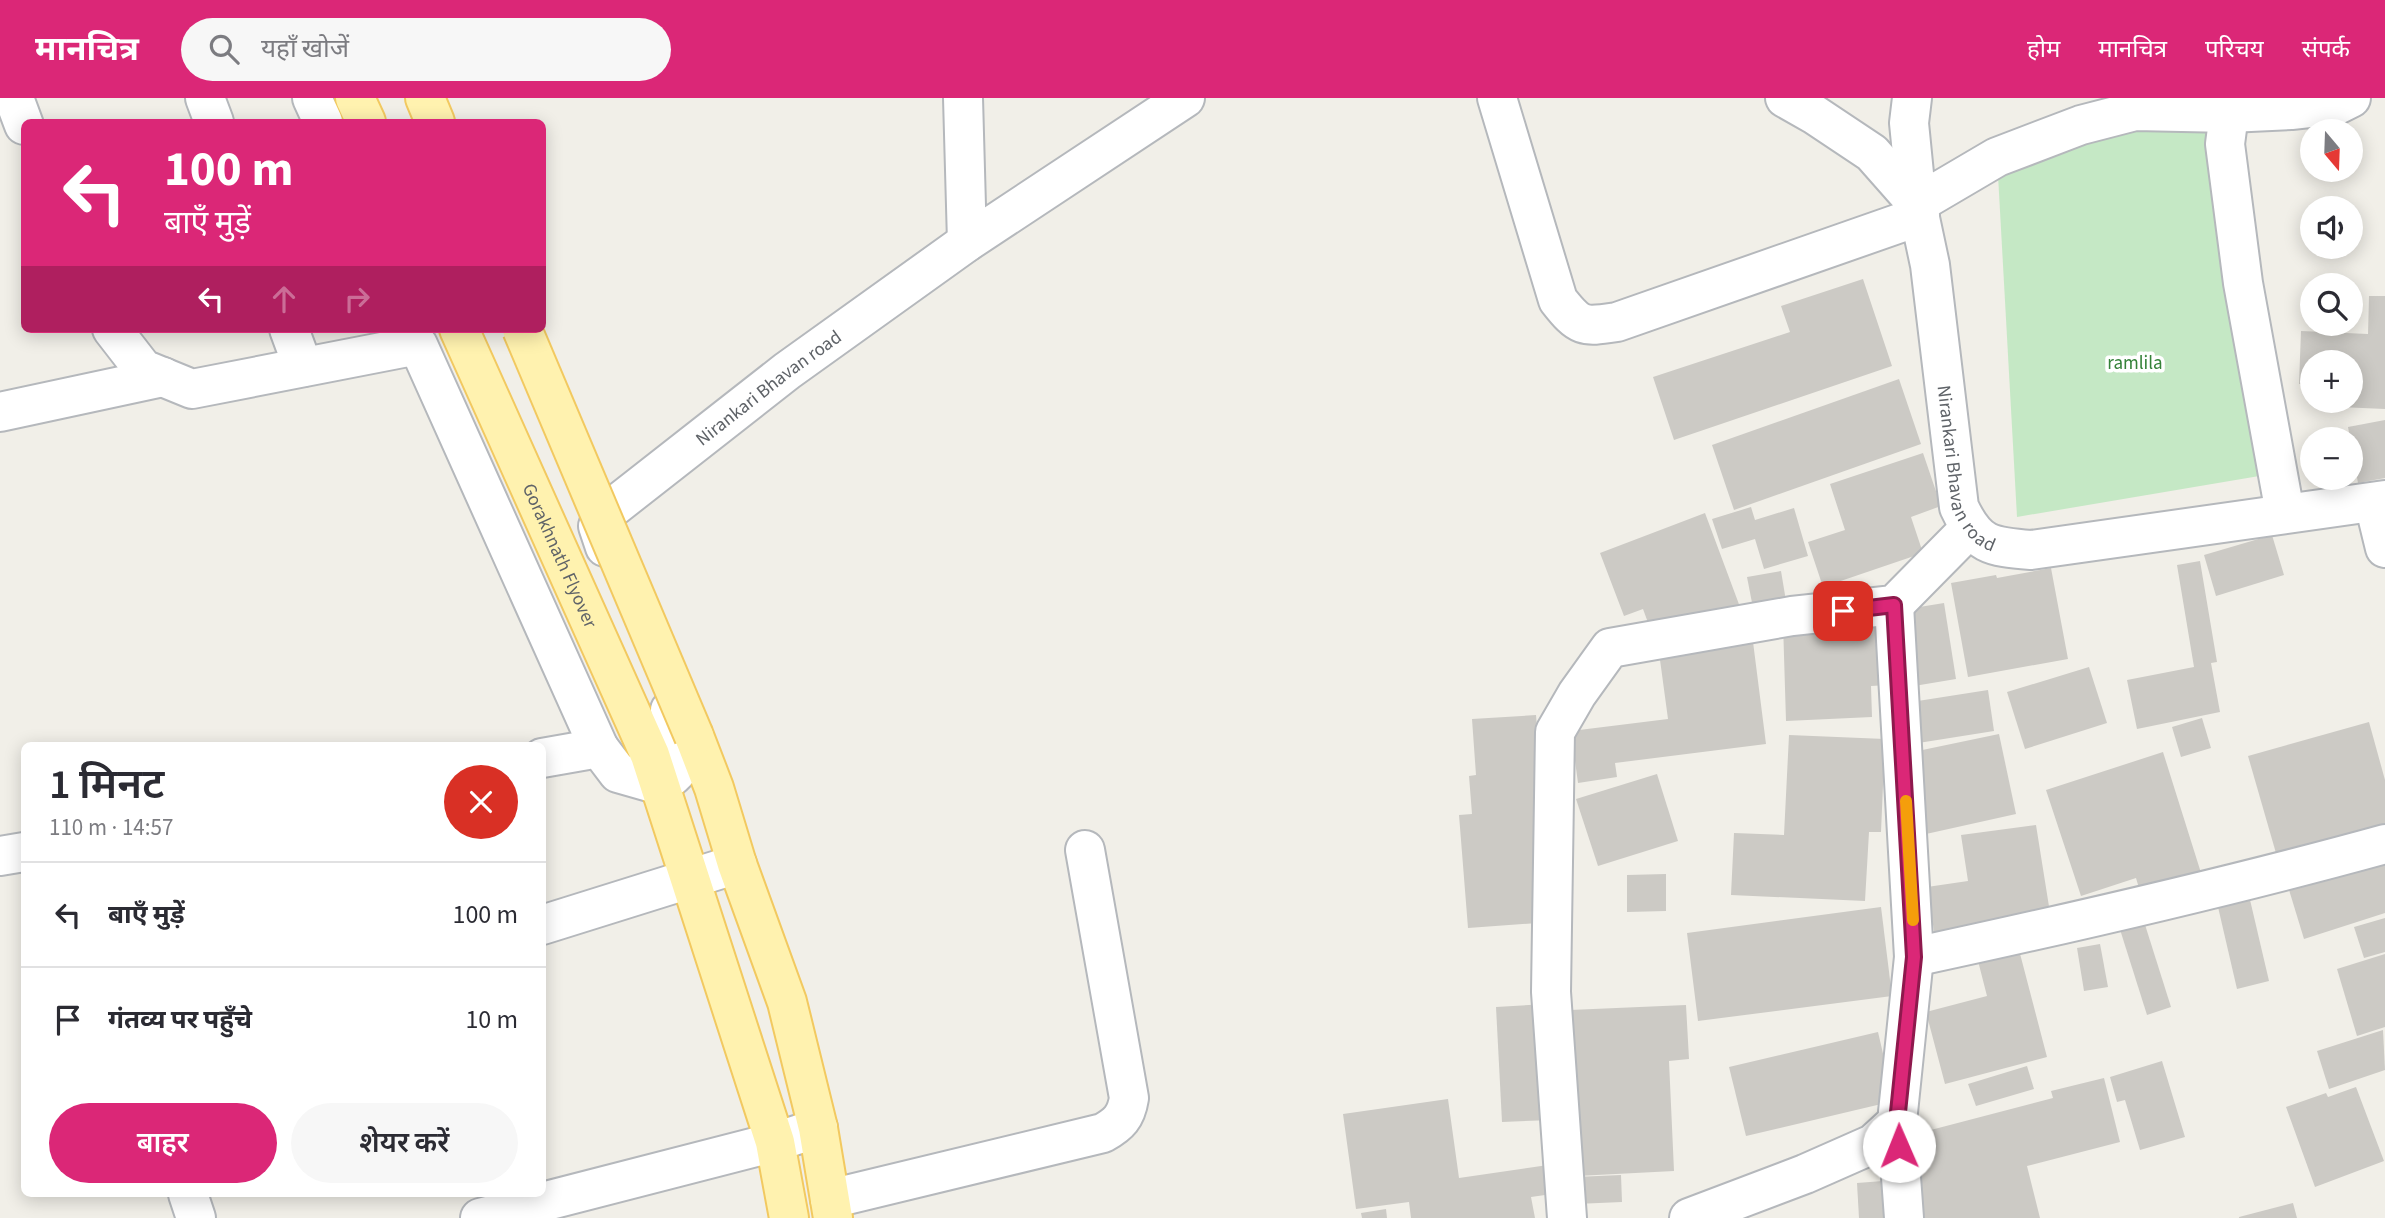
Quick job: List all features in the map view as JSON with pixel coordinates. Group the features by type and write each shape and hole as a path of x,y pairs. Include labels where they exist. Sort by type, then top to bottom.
{"main road":[{"path":"355,98 365,119"},
{"path":"425,98 434,119"},
{"name":"Gorakhnath Flyover","path":"461,333 655,770 775,1142 789,1218"},
{"path":"524,333 714,788 737,864 786,1002 817,1128 832,1208"}],"street":[{"path":"14,98 22,119"},
{"path":"205,98 213,119"},
{"path":"312,98 322,119"},
{"path":"963,98 967,242"},
{"name":"Nirankari Bhavan road","path":"655,770 678,770 684,756 683,741 601,538 598,526 602,516 787,372 967,242 1185,98"},
{"path":"1497,98 1558,300 1572,318 1588,326 1617,323 1918,210 1997,157 2081,125 2135,111 2230,106 2337,105 2351,98"},
{"path":"1912,98 1909,123 1918,210"},
{"name":"Nirankari Bhavan road","path":"1806,104 1872,153 1918,210 1930,265 1959,507 1969,529 1988,543 2004,548 2031,550 2380,501"},
{"path":"2230,106 2225,144 2243,283 2285,513"},
{"path":"115,333 143,369 192,389 303,367 415,337 599,748 618,773 655,770"},
{"path":"290,333 303,367"},
{"path":"0,412 163,377"},
{"path":"2380,501 2385,548"},
{"path":"1567,1218 1551,992 1555,732 1577,694 1610,648 1792,616 1894,605 1969,529"},
{"path":"1894,605 1914,957 1897,1122 1904,1218"},
{"path":"546,757 599,748"},
{"path":"1914,957 2227,886 2385,844"},
{"path":"832,1208 1103,1133 1117,1125 1127,1114 1129,1098 1085,850"},
{"path":"0,856 21,852"},
{"path":"546,924 737,864"},
{"path":"1689,1218 1805,1174 1873,1144 1897,1122"},
{"path":"480,1218 775,1142 817,1128"},
{"path":"189,1197 196,1218"}],"green space":[{"name":"ramlila","path":"2135,111 2229,113 2277,473 2017,517 1997,157"}],"building":[{"path":"1863,279 1892,366 1674,440 1653,377 1790,332 1781,306"},
{"path":"2369,296 2385,296 2385,409 2363,408 2363,350 2300,350 2301,336 2368,334"},
{"path":"1899,379 1921,444 1734,510 1712,445"},
{"path":"2385,420 2385,478 2363,482 2363,427 2348,427"},
{"path":"1923,453 1941,506 1911,517 1923,553 1823,587 1808,542 1845,530 1830,484"},
{"path":"1751,507 1755,520 1794,508 1808,556 1764,569 1755,539 1722,549 1712,519"},
{"path":"1705,513 1740,607 1654,639 1643,609 1624,616 1600,553"},
{"path":"2272,535 2284,575 2216,596 2204,555"},
{"path":"2200,561 2217,662 2211,663 2220,712 2137,729 2127,680 2194,667 2177,565"},
{"path":"2051,568 2068,659 1968,677 1951,583"},
{"path":"1781,571 1787,607 1754,613 1747,577"},
{"path":"1944,603 1956,679 1914,686 1901,610"},
{"path":"1885,619 1888,685 1871,686 1872,717 1786,721 1783,623"},
{"path":"1752,634 1766,744 1615,763 1617,777 1578,783 1571,731 1668,719 1658,645"},
{"path":"2089,667 2107,723 2025,749 2007,692"},
{"path":"1988,690 1994,731 1912,744 1905,703"},
{"path":"1536,715 1552,922 1468,928 1459,815 1472,814 1469,776 1476,775 1472,719"},
{"path":"2202,718 2211,748 2181,757 2172,727"},
{"path":"2369,722 2385,780 2385,833 2280,867 2248,756"},
{"path":"1999,734 2016,814 1926,834 1908,753"},
{"path":"1789,735 1885,739 1881,832 1869,832 1865,901 1731,895 1734,833 1784,835"},
{"path":"2163,752 2202,876 2141,895 2136,878 2081,896 2046,790"},
{"path":"1657,774 1678,841 1598,866 1576,799"},
{"path":"2036,825 2051,919 1935,937 1927,887 1968,881 1961,835"},
{"path":"2385,848 2385,913 2304,939 2286,880"},
{"path":"1666,874 1666,911 1627,912 1627,875"},
{"path":"2247,887 2269,981 2237,989 2215,894"},
{"path":"1881,907 1892,996 1698,1021 1687,933"},
{"path":"2141,912 2171,1007 2147,1015 2117,920"},
{"path":"2385,918 2385,952 2364,958 2354,927"},
{"path":"2100,944 2108,987 2084,991 2077,948"},
{"path":"2018,946 2047,1057 1945,1084 1926,1012 1987,996 1977,957"},
{"path":"2385,954 2385,1027 2357,1036 2337,969"},
{"path":"1547,1004 1552,1120 1502,1122 1496,1007"},
{"path":"1686,1005 1689,1059 1669,1061 1674,1171 1577,1176 1570,1010"},
{"path":"2383,1030 2385,1070 2329,1089 2317,1051"},
{"path":"1878,1032 1894,1101 1746,1136 1729,1067"},
{"path":"2162,1061 2185,1137 2140,1150 2125,1100 2117,1102 2110,1077"},
{"path":"2027,1066 2034,1089 1976,1106 1968,1084"},
{"path":"2104,1078 2120,1142 2027,1166 2040,1218 1925,1218 1904,1137 2053,1098 2051,1091"},
{"path":"2356,1087 2384,1161 2315,1187 2286,1107 2326,1093 2328,1097"},
{"path":"1448,1099 1459,1178 1548,1165 1552,1194 1531,1197 1535,1218 1411,1218 1409,1202 1356,1209 1343,1114"},
{"path":"1621,1175 1622,1202 1576,1204 1575,1177"},
{"path":"1896,1180 1898,1218 1859,1218 1857,1183"},
{"path":"2293,1203 2297,1218 2239,1218 2239,1217"},
{"path":"1386,1209 1387,1218 1362,1218 1361,1213"}],"slow traffic":[{"path":"1906,801 1913,920"}],"route":[{"path":"1843,611 1894,605 1914,957 1897,1122 1899,1146"}]}
